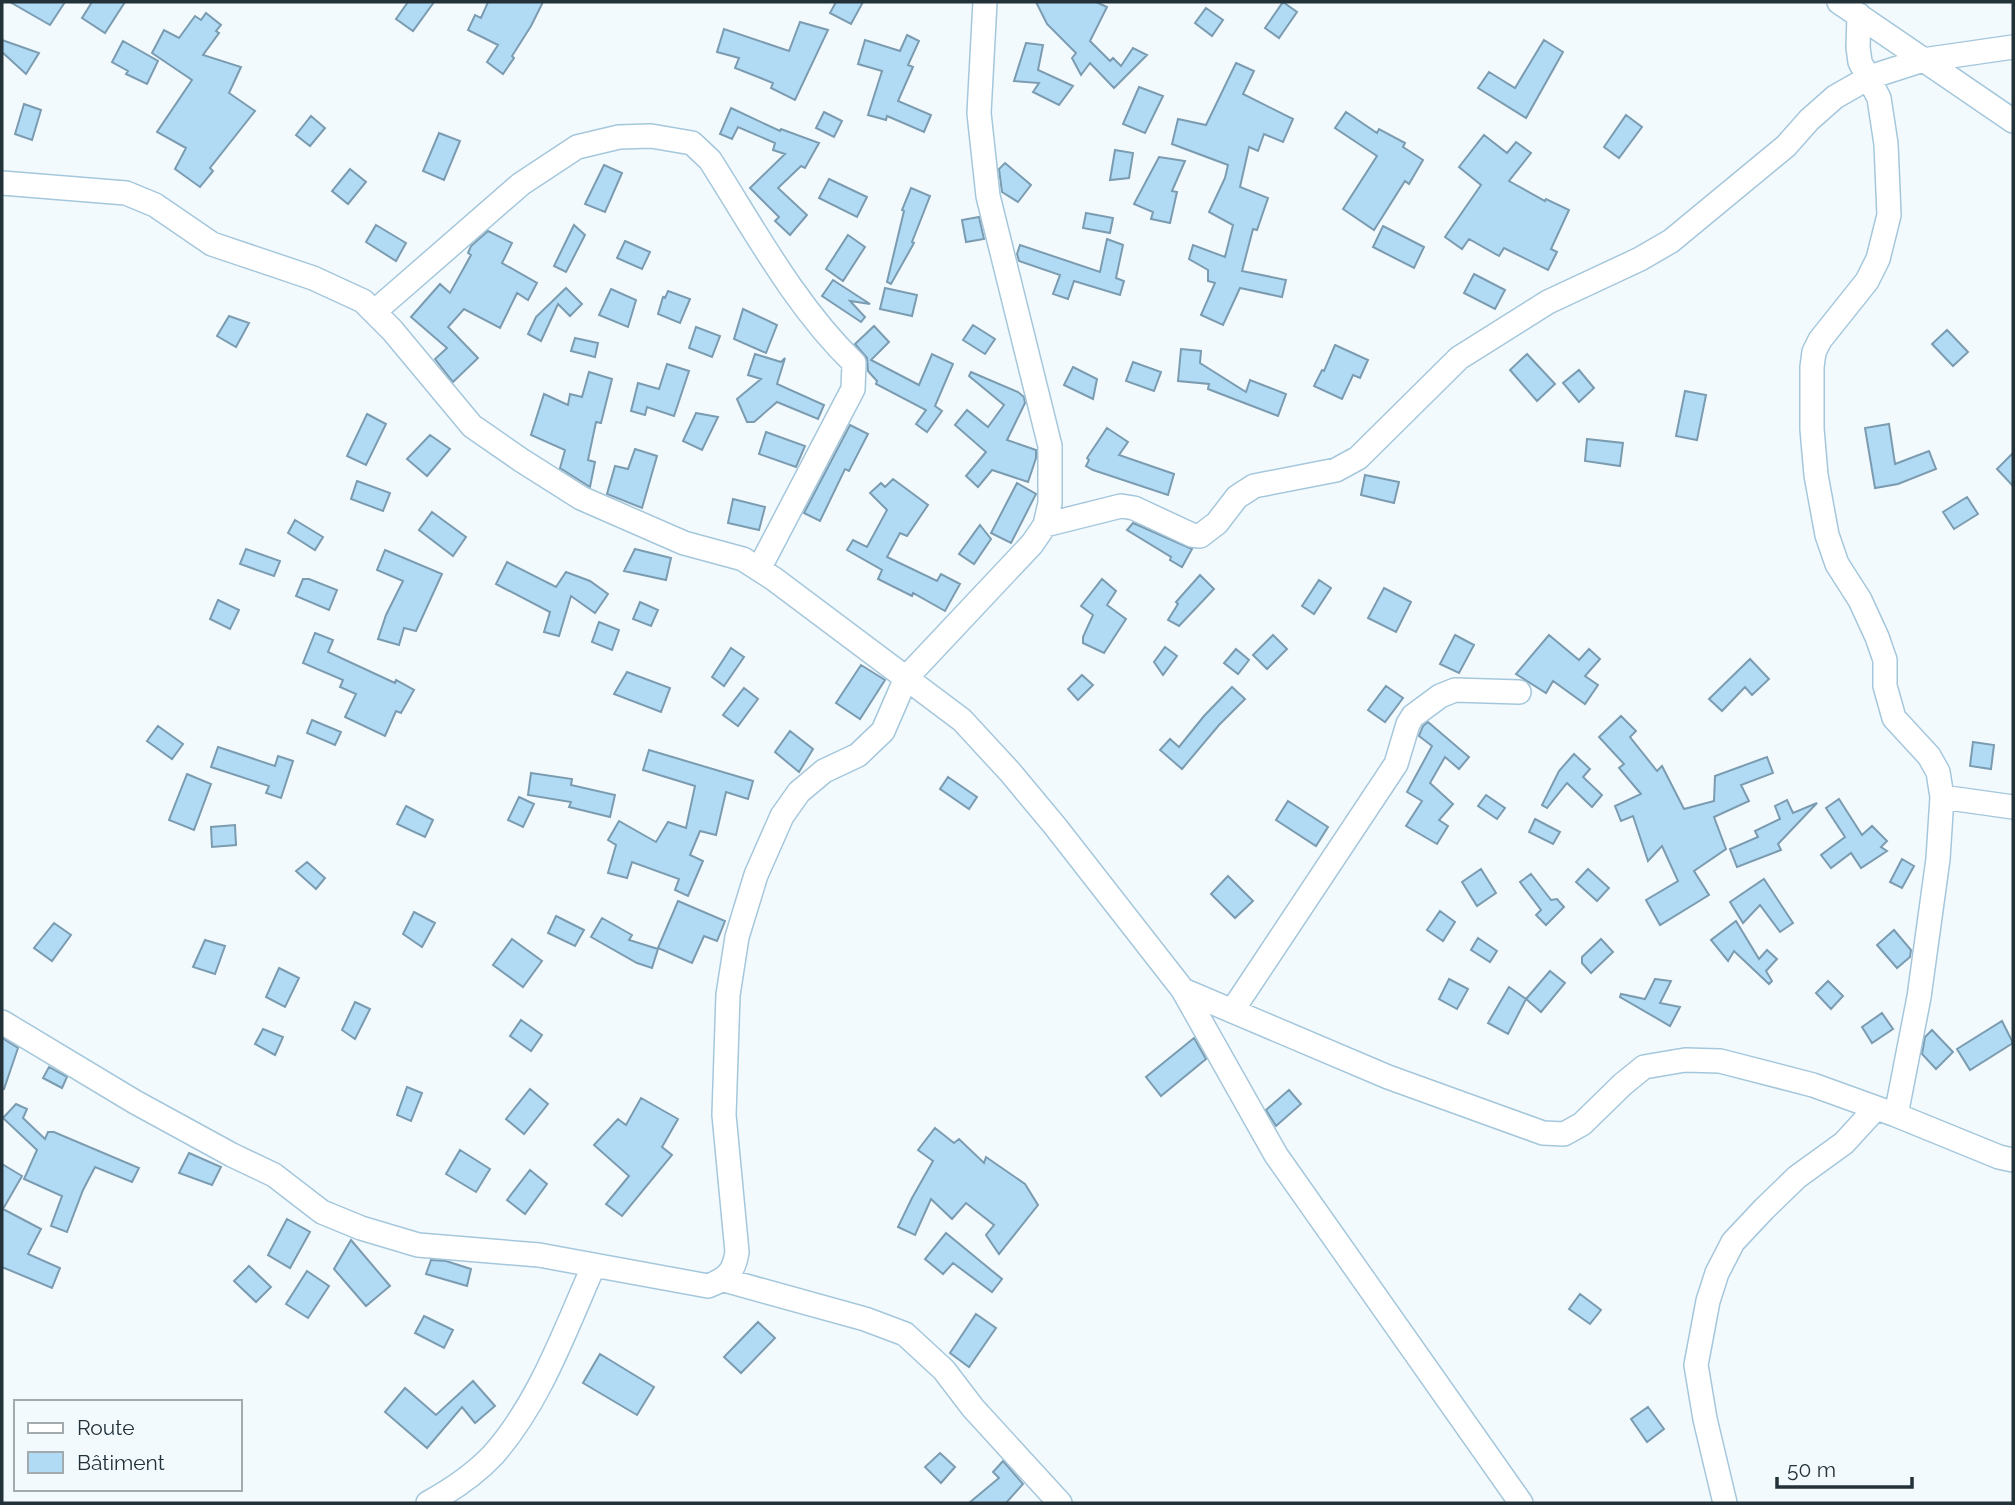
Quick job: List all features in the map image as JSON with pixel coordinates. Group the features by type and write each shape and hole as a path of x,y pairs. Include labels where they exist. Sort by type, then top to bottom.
{"street":[{"path":"2,1022 135,1102 274,1175 322,1212 361,1228 418,1245 539,1255 708,1286 724,1280 735,1268 737,1252 724,1115 728,995 737,937 756,875 782,816 799,792 824,771 858,755 883,731 906,678 1031,544 1045,525 1049,503 1050,446 988,195 979,113 985,2"},
{"path":"1839,2 2013,121"},
{"path":"1725,1503 1705,1419 1696,1364 1708,1301 1717,1273 1733,1242 1797,1177 1886,1111 1919,997 1938,859 1942,797 1938,772 1929,756 1894,718 1889,706 1885,686 1885,660 1860,600 1837,564 1827,535 1816,475 1812,429 1814,352 1820,340 1867,281 1878,259 1889,215 1886,144 1878,98 1870,77 1860,62 1859,15"},
{"path":"1045,525 1121,506 1134,508 1192,535 1200,536 1217,523 1237,496 1254,486 1336,470 1358,458 1460,358 1548,302 1640,259 1671,241 1786,146 1809,120 1835,97 1870,77 1923,60 2013,47"},
{"path":"374,312 521,184 577,147 619,137 650,136 692,143 710,160 794,291 838,348 854,363 853,389 759,569"},
{"path":"2,183 126,193 155,205 212,244 313,278 363,301 392,330 472,426 581,498 684,543 743,559 962,720 1055,826 1183,990 1276,1155 1521,1503"},
{"path":"1232,1011 1396,764 1413,716 1427,704 1455,690 1519,692"},
{"path":"1942,797 2013,807"},
{"path":"1183,990 1388,1077 1543,1133 1564,1134 1582,1124 1644,1067 1685,1060 1720,1061 1813,1085 1886,1111 1999,1157 2013,1160"},
{"path":"428,1503 446,1493 492,1456 533,1400 594,1265"},
{"path":"724,1280 865,1319 905,1334 944,1370 973,1408 1060,1503"}],"building":[{"path":"10,2 65,2 50,25"},
{"path":"92,2 125,2 105,33 82,18"},
{"path":"408,2 434,2 413,31 396,19"},
{"path":"488,2 543,2 503,74 487,62 498,45 468,30 475,15 481,18"},
{"path":"836,2 863,2 851,24 830,13"},
{"path":"1036,2 1096,2 1107,7 1090,41 1110,61 1113,58 1121,66 1133,48 1147,55 1114,88 1090,63 1081,75 1072,58 1076,53 1047,24"},
{"path":"1283,2 1297,12 1279,38 1265,28"},
{"path":"1206,8 1223,20 1212,36 1195,23"},
{"path":"206,13 221,25 216,31 219,33 203,55 241,67 229,93 255,111 210,168 213,171 200,187 175,169 186,148 157,132 192,80 152,53 164,30 179,38 195,16 201,20"},
{"path":"800,22 828,30 795,100 771,88 773,83 735,68 739,58 717,52 724,29 789,51"},
{"path":"907,35 919,41 908,65 913,67 898,101 931,115 924,132 887,116 886,120 868,115 882,71 858,64 865,40 900,51"},
{"path":"2,40 39,53 26,74 2,52"},
{"path":"1544,40 1563,52 1526,118 1478,88 1489,72 1515,88"},
{"path":"123,41 158,61 147,84 126,74 128,71 112,62"},
{"path":"1026,43 1043,45 1038,70 1073,86 1059,105 1033,92 1039,83 1014,81"},
{"path":"1236,63 1254,71 1243,94 1293,119 1283,142 1264,134 1258,151 1249,147 1240,187 1268,198 1257,230 1253,229 1242,271 1286,280 1282,297 1240,288 1223,325 1201,315 1215,283 1208,281 1208,270 1189,259 1193,245 1225,257 1233,225 1209,212 1228,165 1172,144 1178,119 1206,125"},
{"path":"1139,87 1163,96 1145,133 1123,124"},
{"path":"24,104 41,110 32,140 15,134"},
{"path":"731,108 780,131 781,129 819,143 805,168 801,166 778,188 807,215 790,235 775,221 779,217 750,188 785,154 773,150 775,143 738,127 732,139 720,134"},
{"path":"824,112 842,121 834,137 816,128"},
{"path":"1346,112 1377,133 1379,129 1405,143 1403,147 1423,160 1409,184 1405,181 1374,230 1343,209 1377,156 1335,128"},
{"path":"1626,115 1642,127 1619,158 1604,147"},
{"path":"311,116 325,128 310,146 296,135"},
{"path":"439,133 460,141 444,180 423,171"},
{"path":"1484,135 1507,153 1516,142 1531,153 1509,181 1545,201 1546,199 1569,210 1551,249 1557,252 1548,270 1504,248 1499,256 1469,239 1462,249 1445,237 1481,185 1459,167"},
{"path":"1115,150 1133,153 1129,178 1110,180"},
{"path":"1159,157 1185,161 1172,191 1177,192 1170,223 1151,219 1153,212 1134,204"},
{"path":"1005,163 1031,185 1018,202 1002,192 999,169"},
{"path":"604,165 622,173 605,212 585,204"},
{"path":"350,169 366,182 348,204 332,191"},
{"path":"829,179 867,197 857,217 819,198"},
{"path":"911,188 930,196 912,242 914,243 891,284 887,282 904,211 902,210"},
{"path":"1086,213 1113,218 1110,233 1083,228"},
{"path":"979,217 984,239 966,242 962,220"},
{"path":"376,225 406,243 396,261 366,242"},
{"path":"574,225 585,235 566,272 554,266"},
{"path":"1383,226 1424,247 1414,268 1373,247"},
{"path":"488,231 512,243 502,263 537,283 528,300 517,293 500,328 464,309 448,327 478,358 453,382 435,359 447,348 411,317 440,284 450,293 471,255 468,253 471,246"},
{"path":"848,235 865,247 843,281 826,269"},
{"path":"1107,239 1123,245 1116,278 1124,281 1120,295 1074,281 1068,299 1053,294 1060,275 1019,261 1017,254 1020,245 1100,272"},
{"path":"625,241 650,252 642,269 617,258"},
{"path":"1474,274 1505,290 1495,309 1464,293"},
{"path":"833,280 870,304 850,301 865,317 861,322 822,296"},
{"path":"566,288 582,304 570,316 558,304 541,341 528,334 536,317"},
{"path":"885,288 917,295 912,316 880,309"},
{"path":"611,289 636,300 628,327 599,315"},
{"path":"668,291 690,299 680,323 658,314 663,297 665,298"},
{"path":"743,309 777,325 766,353 734,339"},
{"path":"229,316 249,323 236,347 217,336"},
{"path":"973,325 995,339 985,354 963,340"},
{"path":"874,326 889,342 871,360 919,385 932,354 953,364 935,406 942,411 927,432 916,424 926,410 876,384 877,381 868,371 867,358 855,344"},
{"path":"696,327 720,336 712,357 689,348"},
{"path":"1947,330 1968,352 1953,366 1932,344"},
{"path":"575,338 598,343 595,357 571,351"},
{"path":"1335,345 1368,360 1360,378 1353,375 1342,399 1314,386"},
{"path":"1181,349 1201,351 1200,363 1246,392 1250,380 1286,394 1278,416 1208,389 1209,384 1178,381"},
{"path":"755,354 781,362 785,358 777,384 824,405 818,419 777,402 754,422 747,422 737,399 761,379 748,375"},
{"path":"1527,354 1555,384 1537,401 1510,370"},
{"path":"1133,362 1161,372 1154,391 1126,381"},
{"path":"667,364 689,371 674,416 647,407 645,415 631,411 638,383 659,389"},
{"path":"1073,367 1097,379 1093,399 1064,385"},
{"path":"1579,370 1594,388 1579,402 1563,383"},
{"path":"589,372 612,379 601,423 596,422 588,460 595,462 590,487 560,468 565,450 531,435 544,394 568,405 570,394 582,397"},
{"path":"971,372 1024,397 1025,403 1007,440 1036,450 1028,482 992,470 978,487 966,476 986,452 955,425 967,410 988,427 1004,405 969,376"},
{"path":"1685,391 1706,395 1697,440 1676,436"},
{"path":"696,413 718,417 702,450 683,441"},
{"path":"367,414 386,424 366,465 347,456"},
{"path":"1889,424 1895,464 1929,451 1936,469 1898,484 1875,488 1865,428"},
{"path":"850,425 868,434 849,471 845,469 820,521 804,513"},
{"path":"1107,428 1128,442 1119,455 1174,474 1168,495 1086,466 1089,460 1087,458"},
{"path":"766,432 805,446 796,467 759,454"},
{"path":"430,435 450,449 427,476 407,459"},
{"path":"1587,439 1623,443 1620,466 1585,461"},
{"path":"635,449 657,456 642,508 607,494 615,466 628,469"},
{"path":"2013,453 2013,486 1997,469"},
{"path":"1365,475 1399,482 1394,503 1361,495"},
{"path":"893,479 928,505 907,536 900,533 887,557 937,581 941,574 960,584 945,611 913,593 912,596 878,579 882,570 847,550 853,540 867,547 887,510 870,493 881,483 885,487"},
{"path":"357,481 390,493 383,511 351,499"},
{"path":"1017,483 1036,494 1011,543 991,533"},
{"path":"1967,497 1978,514 1954,529 1943,512"},
{"path":"733,499 765,507 759,530 728,523"},
{"path":"432,512 466,537 453,556 419,530"},
{"path":"295,520 323,537 315,550 288,533"},
{"path":"1133,523 1192,549 1182,567 1170,560 1171,557 1127,530"},
{"path":"980,525 991,539 974,564 959,554"},
{"path":"246,549 280,561 274,576 240,564"},
{"path":"635,549 671,558 666,580 624,571"},
{"path":"385,550 442,574 416,631 404,628 399,645 378,639 386,615 403,581 377,570"},
{"path":"507,562 556,587 566,572 590,581 608,594 595,613 571,596 559,636 544,632 550,612 496,584"},
{"path":"1200,575 1214,589 1179,626 1168,620 1178,604 1176,602"},
{"path":"303,579 337,590 329,610 296,596"},
{"path":"1102,579 1116,591 1107,605 1126,619 1104,653 1083,643 1093,615 1081,606"},
{"path":"1319,580 1331,588 1314,614 1302,606"},
{"path":"1384,588 1411,602 1396,632 1368,618"},
{"path":"218,600 239,610 230,629 210,619"},
{"path":"640,602 658,610 651,626 633,619"},
{"path":"599,622 619,630 612,650 592,642"},
{"path":"315,633 333,640 328,652 414,690 401,713 396,711 385,736 345,717 356,694 340,687 343,680 303,663"},
{"path":"1273,635 1287,649 1267,669 1253,655"},
{"path":"1455,635 1474,645 1459,673 1440,664"},
{"path":"1549,635 1579,660 1589,649 1600,659 1585,676 1598,685 1585,704 1553,681 1546,693 1516,674"},
{"path":"1165,647 1177,656 1163,675 1154,662"},
{"path":"731,648 744,657 724,686 712,677"},
{"path":"1236,649 1249,660 1238,674 1224,663"},
{"path":"1750,659 1769,679 1752,695 1745,687 1722,711 1709,699"},
{"path":"861,665 885,680 860,719 836,703"},
{"path":"627,672 670,688 661,712 614,694"},
{"path":"1082,675 1093,685 1078,700 1068,689"},
{"path":"1386,686 1403,698 1385,722 1368,710"},
{"path":"1232,687 1245,699 1182,769 1160,750 1170,739 1179,747"},
{"path":"744,688 758,699 738,726 723,715"},
{"path":"1621,716 1636,731 1630,737 1657,771 1662,766 1684,809 1714,801 1715,776 1767,757 1773,773 1741,785 1749,801 1714,817 1726,849 1694,871 1709,895 1660,925 1646,900 1678,881 1662,846 1648,861 1633,816 1621,821 1615,806 1641,794 1619,768 1624,764 1599,737"},
{"path":"312,720 341,732 335,745 307,733"},
{"path":"1428,722 1469,757 1459,769 1445,757 1430,783 1453,804 1439,820 1448,826 1437,844 1406,826 1422,801 1407,792 1432,746 1419,736"},
{"path":"158,726 183,744 172,759 147,741"},
{"path":"790,731 813,749 799,772 775,752"},
{"path":"1973,742 1994,745 1991,769 1970,766"},
{"path":"218,747 275,766 278,756 293,761 281,798 266,793 269,786 211,767"},
{"path":"649,750 753,781 748,799 726,792 716,835 700,831 690,855 703,861 688,896 675,890 679,879 632,862 627,878 608,873 616,845 608,840 619,821 656,842 668,822 686,828 695,786 643,770"},
{"path":"1574,754 1590,769 1583,777 1602,795 1592,807 1567,783 1547,808 1542,805 1559,771"},
{"path":"531,773 572,779 571,785 615,795 610,817 569,807 571,802 528,795"},
{"path":"187,774 211,784 194,830 169,820"},
{"path":"948,777 977,797 969,809 940,789"},
{"path":"1486,795 1505,808 1497,819 1478,806"},
{"path":"519,797 534,804 523,827 508,820"},
{"path":"1839,799 1862,835 1872,826 1887,841 1881,847 1887,851 1861,868 1851,853 1831,868 1821,855 1845,837 1826,808"},
{"path":"1787,800 1793,813 1817,803 1778,844 1781,850 1737,867 1730,849 1758,837 1755,831 1780,819 1775,806"},
{"path":"1288,801 1328,827 1316,846 1276,820"},
{"path":"406,806 433,820 425,837 397,824"},
{"path":"1535,819 1560,832 1553,844 1529,832"},
{"path":"235,825 236,845 212,847 211,827"},
{"path":"1902,859 1914,866 1902,888 1890,882"},
{"path":"307,862 325,878 316,889 296,871"},
{"path":"1481,869 1496,893 1477,906 1462,882"},
{"path":"1588,869 1609,888 1597,901 1576,882"},
{"path":"1531,874 1551,900 1557,899 1564,907 1546,925 1536,915 1541,910 1520,882"},
{"path":"1228,876 1253,901 1235,918 1211,894"},
{"path":"1764,879 1793,923 1780,932 1760,905 1743,923 1730,902"},
{"path":"678,901 725,921 717,941 704,936 692,963 658,948"},
{"path":"1440,911 1455,922 1443,941 1427,930"},
{"path":"414,912 435,923 422,947 403,934"},
{"path":"556,916 584,930 575,946 548,933"},
{"path":"602,918 632,935 629,940 658,949 652,968 637,963 591,937"},
{"path":"1736,921 1759,959 1767,950 1777,959 1766,971 1772,981 1769,984 1734,951 1728,961 1711,940"},
{"path":"54,923 71,935 52,961 34,948"},
{"path":"1894,930 1911,950 1910,957 1897,968 1877,945"},
{"path":"1478,938 1497,951 1490,962 1471,950"},
{"path":"512,939 542,961 523,987 493,965"},
{"path":"1601,939 1613,952 1591,973 1582,963 1582,957"},
{"path":"205,940 225,946 215,974 193,967"},
{"path":"279,968 299,978 285,1007 266,997"},
{"path":"1550,971 1565,983 1541,1012 1526,999"},
{"path":"1449,979 1468,989 1457,1009 1439,999"},
{"path":"1655,979 1671,981 1660,1003 1680,1007 1670,1026 1620,997 1621,994 1645,999"},
{"path":"1828,981 1843,996 1831,1009 1816,993"},
{"path":"1509,987 1526,999 1508,1034 1488,1023"},
{"path":"355,1002 370,1009 355,1039 342,1030"},
{"path":"1882,1013 1893,1029 1872,1043 1862,1027"},
{"path":"521,1020 542,1035 531,1051 510,1036"},
{"path":"2002,1021 2013,1043 1970,1070 1957,1049"},
{"path":"263,1029 283,1037 275,1055 255,1044"},
{"path":"1932,1030 1953,1052 1936,1069 1922,1054 1925,1037"},
{"path":"2,1038 18,1048 4,1089 2,1089"},
{"path":"1194,1038 1206,1059 1161,1096 1146,1077"},
{"path":"49,1067 67,1077 62,1088 43,1078"},
{"path":"407,1087 422,1093 411,1121 397,1115"},
{"path":"530,1089 548,1104 524,1134 506,1119"},
{"path":"1289,1090 1301,1104 1276,1126 1266,1110"},
{"path":"641,1098 678,1119 662,1147 672,1155 622,1216 606,1204 629,1176 594,1145 618,1119 626,1125"},
{"path":"16,1104 27,1109 23,1118 45,1139 48,1132 54,1132 139,1168 132,1182 95,1167 67,1232 51,1226 62,1196 24,1179 37,1150 3,1118"},
{"path":"935,1128 954,1143 959,1139 984,1163 986,1157 1025,1184 1038,1205 999,1254 986,1235 994,1225 966,1203 952,1219 931,1199 915,1235 898,1227 933,1161 918,1150"},
{"path":"460,1150 490,1169 476,1192 446,1174"},
{"path":"189,1153 221,1167 212,1185 179,1173"},
{"path":"2,1164 22,1176 3,1209 41,1229 28,1254 60,1268 52,1288 2,1267"},
{"path":"530,1170 547,1184 525,1214 507,1200"},
{"path":"287,1219 310,1232 290,1268 268,1255"},
{"path":"946,1233 1002,1279 992,1292 953,1263 943,1274 925,1259"},
{"path":"351,1240 390,1286 366,1306 334,1269"},
{"path":"431,1260 446,1261 471,1269 467,1286 426,1274"},
{"path":"249,1266 271,1287 256,1302 234,1281"},
{"path":"307,1271 329,1286 308,1318 286,1304"},
{"path":"1580,1294 1601,1310 1590,1324 1569,1309"},
{"path":"976,1314 996,1328 969,1367 950,1353"},
{"path":"424,1316 453,1330 444,1348 415,1333"},
{"path":"758,1322 775,1338 741,1373 724,1357"},
{"path":"600,1354 654,1387 637,1415 583,1383"},
{"path":"473,1381 495,1406 475,1423 462,1407 427,1448 385,1412 405,1388 436,1415"},
{"path":"1648,1407 1664,1429 1647,1442 1631,1419"},
{"path":"940,1453 955,1467 941,1483 925,1467"},
{"path":"1003,1461 1023,1484 1006,1503 969,1503 999,1478 993,1472"}]}
